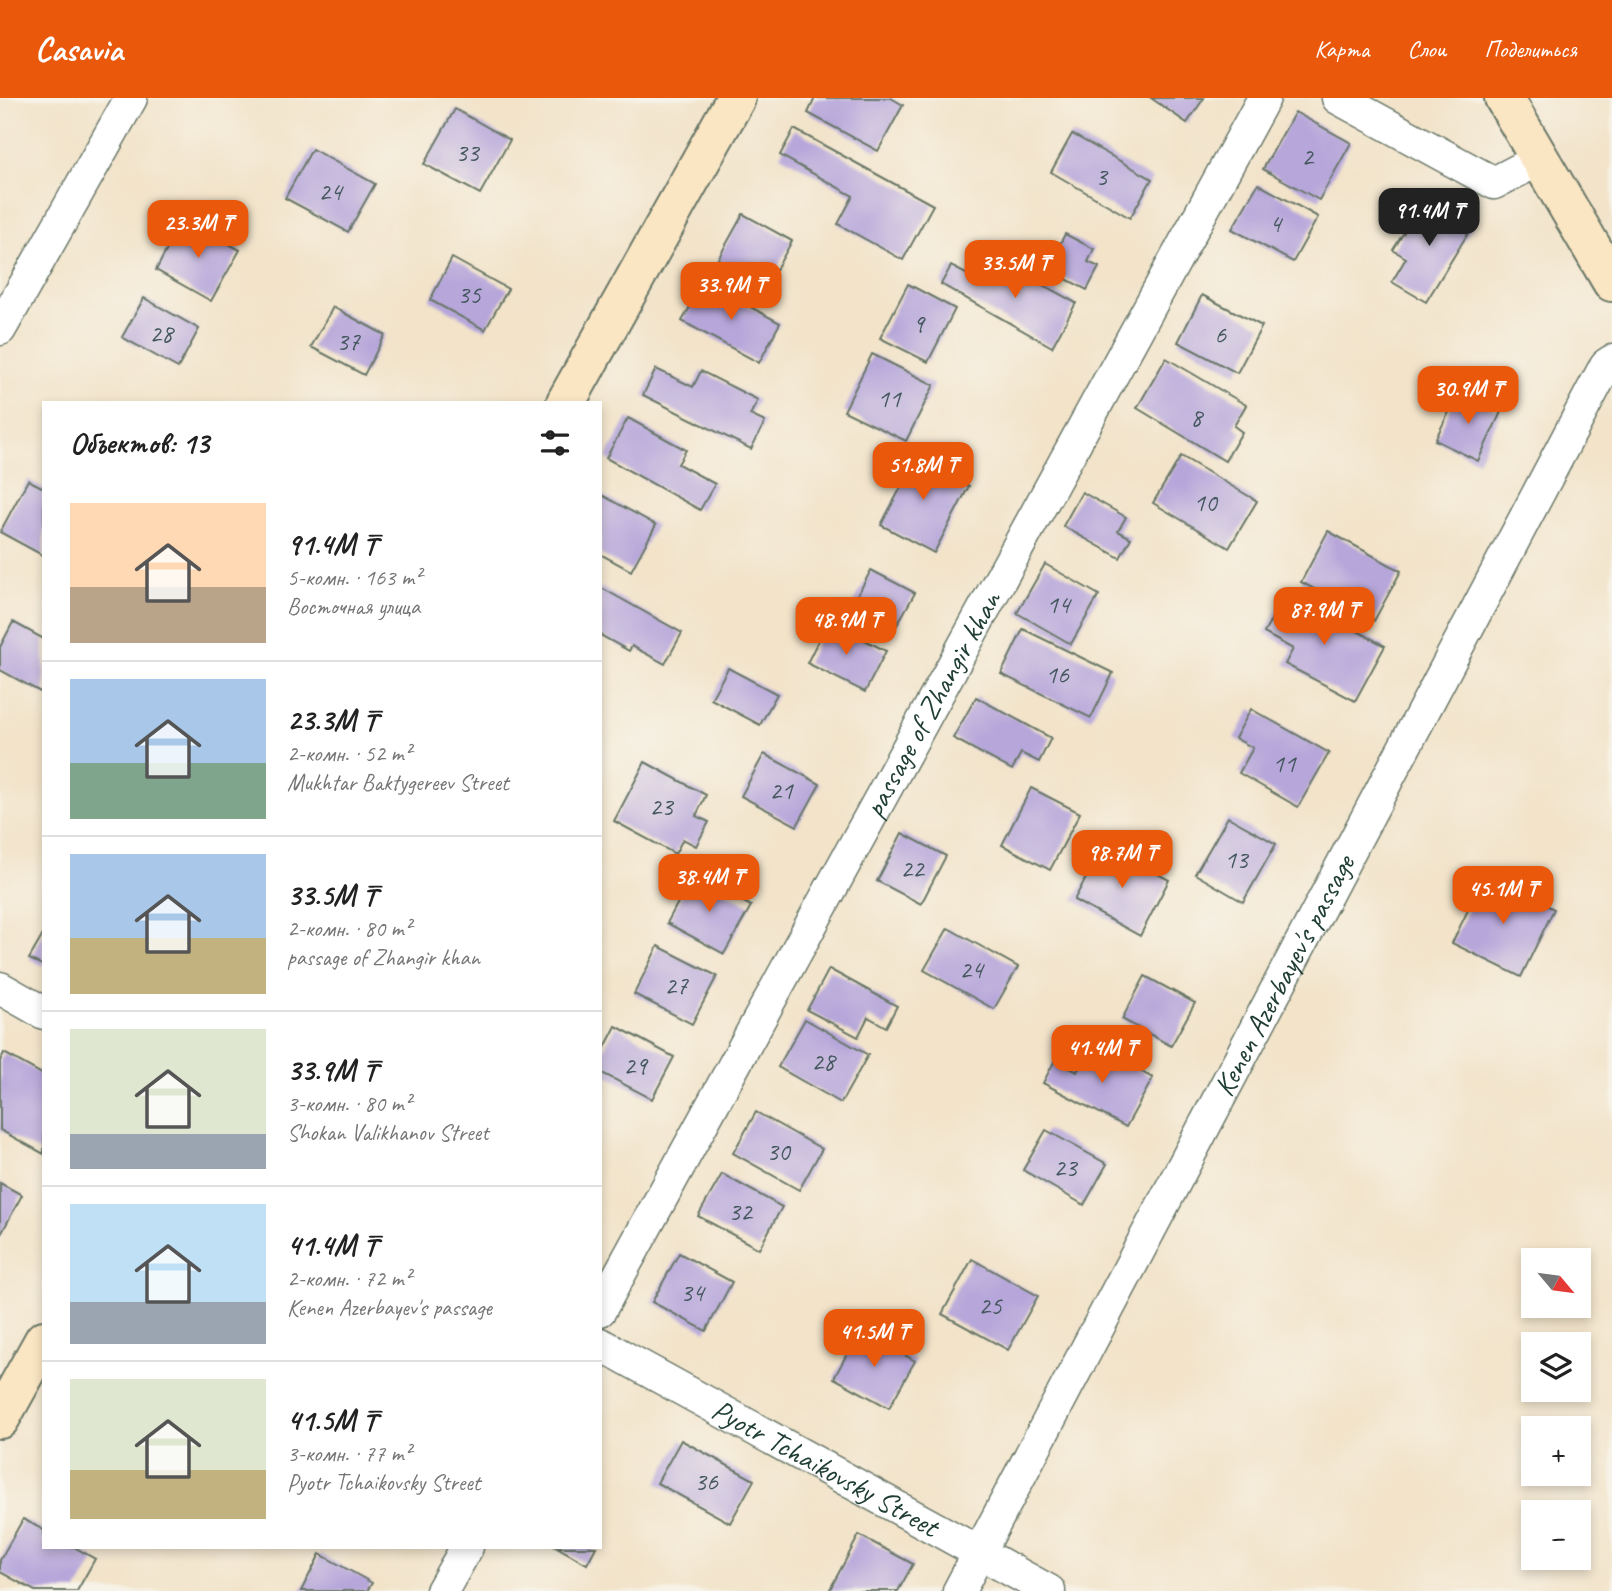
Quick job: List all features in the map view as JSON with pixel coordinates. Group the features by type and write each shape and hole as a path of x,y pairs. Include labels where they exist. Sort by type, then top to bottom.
{"main road":[{"path":"567,401 736,98"},
{"path":"1504,98 1612,282"},
{"path":"0,1419 42,1344"}],"street":[{"path":"0,329 131,98"},
{"name":"passage of Zhangir khan","path":"602,1306 1264,98"},
{"path":"1338,98 1494,183 1540,159"},
{"name":"Kenen Azerbayev's passage","path":"959,1591 1606,365 1612,361"},
{"path":"0,988 42,1012"},
{"name":"Pyotr Tchaikovsky Street","path":"602,1345 1049,1591"},
{"path":"442,1591 466,1549"}],"building":[{"path":"815,98 891,98 903,105 878,151 808,113"},
{"path":"1151,98 1204,98 1187,123"},
{"path":"455,109 510,140 480,194 424,164"},
{"path":"1295,112 1351,143 1319,200 1263,169"},
{"path":"794,129 933,205 903,260 838,224 853,196 780,155"},
{"path":"1072,134 1152,179 1130,218 1051,172"},
{"path":"312,149 375,184 348,232 285,198"},
{"path":"1258,184 1318,217 1293,262 1232,229"},
{"path":"1426,197 1473,225 1426,302 1392,282 1406,258 1393,250"},
{"path":"743,214 792,241 767,286 718,259"},
{"path":"183,219 240,250 211,301 156,270"},
{"path":"1065,234 1094,249 1088,262 1099,267 1087,290 1047,269"},
{"path":"452,258 508,289 485,330 430,300"},
{"path":"996,259 1076,303 1052,347 941,284 951,266 983,283"},
{"path":"704,282 780,323 759,363 682,321"},
{"path":"908,284 955,309 928,362 880,338"},
{"path":"1202,295 1262,326 1237,373 1178,342"},
{"path":"144,298 199,329 178,368 122,337"},
{"path":"333,307 385,335 364,375 311,347"},
{"path":"872,354 934,385 906,441 844,411"},
{"path":"1166,358 1246,405 1234,426 1242,432 1225,461 1137,408"},
{"path":"656,369 693,387 701,371 758,400 750,415 765,422 751,449 643,395"},
{"path":"1459,392 1501,412 1478,461 1435,440"},
{"path":"628,418 686,450 678,464 715,484 700,510 606,458"},
{"path":"899,449 969,486 934,553 881,525 906,478 889,470"},
{"path":"1181,456 1257,501 1229,548 1153,503"},
{"path":"28,480 42,487 42,555 0,532"},
{"path":"1082,492 1126,517 1118,531 1131,538 1120,558 1063,526"},
{"path":"602,495 656,525 631,571 602,555"},
{"path":"1328,531 1401,571 1374,621 1301,582"},
{"path":"1045,564 1099,595 1071,644 1017,613"},
{"path":"871,570 915,593 897,625 854,602"},
{"path":"602,588 682,633 665,664 632,646 629,651 602,636"},
{"path":"1286,592 1385,646 1355,701 1285,664 1293,649 1264,633"},
{"path":"828,621 886,651 865,692 807,663"},
{"path":"13,622 42,638 42,693 0,670 0,647"},
{"path":"1023,629 1113,673 1091,718 1001,674"},
{"path":"728,668 777,694 760,725 711,699"},
{"path":"976,697 1051,738 1039,762 1021,753 1012,770 953,738"},
{"path":"1251,709 1329,753 1298,807 1239,773 1253,748 1235,738"},
{"path":"764,754 820,784 797,826 741,796"},
{"path":"645,762 706,795 696,816 709,822 696,846 683,839 675,854 614,821"},
{"path":"1031,788 1080,813 1050,870 1002,845"},
{"path":"1228,817 1276,844 1243,902 1195,874"},
{"path":"902,833 946,856 921,904 877,881"},
{"path":"1104,845 1169,880 1140,936 1074,900"},
{"path":"693,874 751,906 724,954 667,923"},
{"path":"1485,875 1554,909 1521,977 1452,943"},
{"path":"948,928 1018,967 994,1009 924,970"},
{"path":"42,936 42,965 29,959"},
{"path":"658,946 717,976 692,1024 634,994"},
{"path":"829,969 897,1006 886,1027 868,1017 858,1037 807,1010"},
{"path":"1145,976 1195,1003 1171,1046 1122,1019"},
{"path":"805,1019 868,1055 841,1103 778,1067"},
{"path":"616,1026 674,1057 652,1099 602,1073 602,1053"},
{"path":"1091,1044 1153,1078 1126,1127 1043,1083 1055,1060 1077,1072"},
{"path":"4,1053 42,1074 42,1153 0,1130 0,1061"},
{"path":"756,1112 822,1149 799,1190 733,1153"},
{"path":"1046,1130 1107,1164 1084,1205 1023,1170"},
{"path":"722,1174 782,1207 759,1249 698,1216"},
{"path":"0,1183 22,1195 0,1236"},
{"path":"679,1253 732,1282 706,1331 652,1302"},
{"path":"972,1259 1038,1296 1008,1350 942,1314"},
{"path":"860,1330 915,1361 889,1408 834,1378"},
{"path":"681,1440 754,1480 730,1523 657,1483"},
{"path":"23,1519 42,1529 42,1549 78,1549 95,1559 77,1591 35,1591 0,1572 0,1560"},
{"path":"859,1535 913,1564 898,1591 829,1591"},
{"path":"561,1549 595,1549 587,1564"},
{"path":"320,1554 372,1583 367,1591 301,1591"}]}
